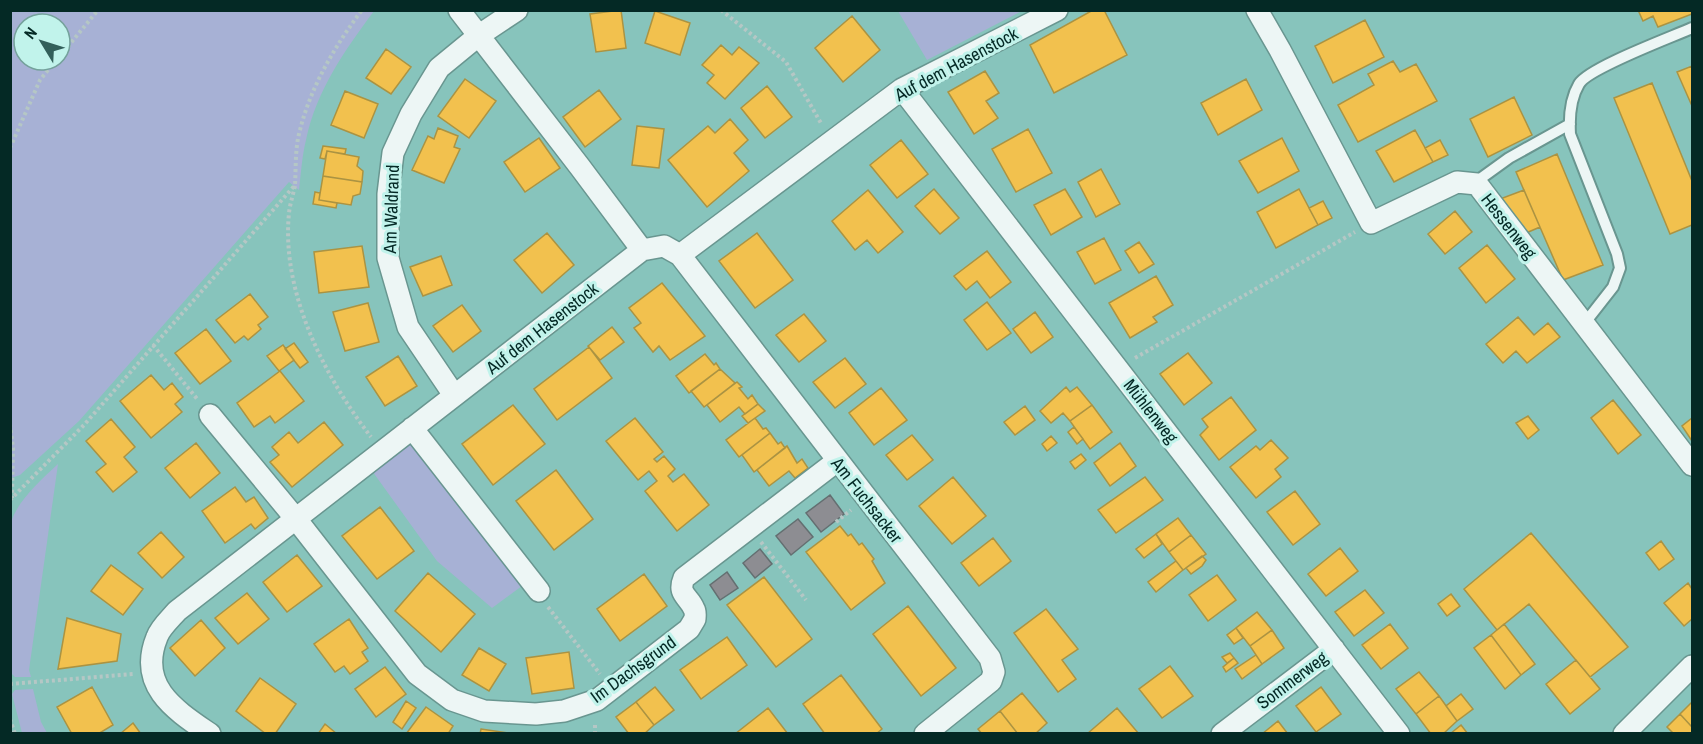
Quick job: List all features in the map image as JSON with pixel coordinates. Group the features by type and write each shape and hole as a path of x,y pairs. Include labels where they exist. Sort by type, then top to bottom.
{"street":[{"path":"459,10 642,250 664,246 680,255"},
{"name":"Am Waldrand","path":"454,395 408,327 387,258 388,194 393,153 411,114 439,68 478,36 517,10"},
{"name":"Auf dem Hasenstock","path":"680,255 902,89 1057,10"},
{"path":"1257,10 1371,223"},
{"name":"Mühlenweg","path":"902,89 1399,734"},
{"name":"Hessenweg","path":"1371,223 1456,182 1477,184 1692,465"},
{"name":"Auf dem Hasenstock","path":"210,734 177,712 165,700 153,673 152,655 157,635 177,611 642,250"},
{"name":"Am Fuchsacker","path":"680,255 990,658 994,672 991,681 925,734"},
{"name":"Im Dachsgrund","path":"210,415 296,519 417,674 452,700 484,711 536,714 564,711 597,700 689,629 695,620 694,609 685,597 681,585 684,578 837,461"},
{"path":"412,428 539,591"},
{"name":"Sommerweg","path":"1222,734 1334,649"},
{"path":"1624,734 1692,666"}],"lane":[{"path":"1584,324 1613,287 1620,268 1617,254 1570,134 1569,115 1580,82 1608,64 1692,28"},
{"path":"1473,184 1509,158 1570,124"}],"path":[{"path":"72,41 98,10"},
{"path":"362,10 318,80 300,130 295,185 289,212 289,235 296,292 333,382 353,414 381,451"},
{"path":"721,10 786,62 831,143"},
{"path":"10,148 12,138 40,80 46,72"},
{"path":"11,501 84,425 295,185"},
{"path":"1117,368 1371,223"},
{"path":"153,345 210,415"},
{"path":"10,424 14,486 11,501"},
{"path":"836,522 854,508"},
{"path":"750,527 806,600"},
{"path":"539,591 541,598 611,689"},
{"path":"10,684 153,673"},
{"path":"10,719 15,734"}],"shaded area":[{"path":"11,10 374,11 342,56 324,88 305,146 299,190 289,182 79,421 20,475 11,478"},
{"path":"898,11 1022,11 927,60"},
{"path":"410,435 526,583 492,608 437,561 370,468"},
{"path":"58,464 29,670 31,677 15,677 12,674 11,651 11,522 25,498"},
{"path":"33,689 41,722 47,733 22,733 12,694 15,690"}],"building: Wohnen":[{"path":"621,10 626,48 596,52 590,14"},
{"path":"1093,10 1104,10 1127,55 1054,93 1030,45"},
{"path":"1638,10 1692,10 1692,14 1658,27 1653,16 1643,21"},
{"path":"655,11 690,23 680,55 645,43"},
{"path":"852,16 880,50 843,82 815,48"},
{"path":"1365,20 1384,57 1333,83 1315,46"},
{"path":"721,45 732,55 739,47 759,63 725,99 707,83 714,75 702,65"},
{"path":"386,49 411,67 391,94 366,78"},
{"path":"1393,61 1400,72 1416,64 1437,101 1358,142 1338,105 1374,85 1368,74"},
{"path":"1692,66 1692,106 1677,72"},
{"path":"985,71 999,93 986,101 998,118 974,134 948,92"},
{"path":"465,79 496,101 469,138 438,116"},
{"path":"1246,79 1262,110 1218,135 1201,103"},
{"path":"1652,83 1692,181 1692,225 1670,234 1614,98"},
{"path":"767,86 792,117 765,138 741,108"},
{"path":"599,90 621,119 585,147 563,117"},
{"path":"345,91 378,104 364,138 331,125"},
{"path":"1514,97 1532,135 1488,157 1470,119"},
{"path":"730,119 748,140 734,153 749,171 707,207 668,160 708,126 715,133"},
{"path":"637,126 664,129 659,168 632,165"},
{"path":"438,128 458,136 454,147 460,149 444,183 412,170 428,136 434,139"},
{"path":"1028,129 1052,173 1016,192 992,149"},
{"path":"1415,130 1433,162 1394,182 1376,151"},
{"path":"539,138 560,168 525,192 504,162"},
{"path":"1282,138 1299,171 1258,193 1239,161"},
{"path":"901,140 928,174 897,198 870,165"},
{"path":"1440,140 1448,155 1433,162 1425,148"},
{"path":"323,146 346,149 345,154 327,151 325,159 320,158"},
{"path":"327,151 359,157 357,166 363,171 362,182 323,176"},
{"path":"1557,154 1603,265 1563,280 1516,172"},
{"path":"1101,169 1120,204 1096,217 1078,182"},
{"path":"323,176 362,182 360,194 353,196 351,205 319,200"},
{"path":"934,189 959,218 940,234 915,206"},
{"path":"1065,189 1082,217 1051,235 1034,205"},
{"path":"1299,189 1318,225 1276,248 1257,212"},
{"path":"868,190 903,232 878,253 867,240 855,250 832,221"},
{"path":"1524,190 1540,227 1519,236 1492,202"},
{"path":"315,192 320,193 319,200 337,203 336,208 313,204"},
{"path":"1323,201 1332,218 1318,225 1309,208"},
{"path":"1455,211 1472,232 1445,254 1428,234"},
{"path":"547,233 574,265 542,293 514,260"},
{"path":"757,233 793,280 755,308 719,261"},
{"path":"1104,238 1121,270 1095,284 1077,252"},
{"path":"1139,242 1154,264 1139,273 1125,251"},
{"path":"1487,245 1515,279 1486,303 1459,268"},
{"path":"362,246 369,287 319,293 314,252"},
{"path":"987,251 1011,282 990,298 977,281 966,290 954,276"},
{"path":"441,256 452,285 423,296 410,267"},
{"path":"1156,276 1173,305 1153,317 1157,322 1130,338 1109,303"},
{"path":"662,283 705,336 670,360 659,346 653,352 634,328 641,323 629,308"},
{"path":"250,294 268,317 258,325 261,329 248,340 244,336 235,343 216,320"},
{"path":"987,302 1011,333 987,350 964,320"},
{"path":"368,303 379,342 345,351 333,312"},
{"path":"462,305 481,331 453,352 433,326"},
{"path":"1035,312 1053,337 1031,353 1013,329"},
{"path":"804,314 826,341 799,362 776,335"},
{"path":"1518,317 1534,335 1548,323 1560,337 1527,363 1516,351 1503,363 1486,344"},
{"path":"612,327 624,342 600,360 588,346"},
{"path":"206,329 231,361 200,384 175,353"},
{"path":"294,343 308,362 300,368 285,349"},
{"path":"283,345 294,360 279,371 267,356"},
{"path":"589,347 612,378 557,420 534,389"},
{"path":"1188,353 1212,383 1184,405 1160,374"},
{"path":"705,354 720,369 689,393 676,376"},
{"path":"398,356 417,386 385,406 366,377"},
{"path":"845,358 866,384 835,408 813,382"},
{"path":"720,369 735,383 704,407 691,391"},
{"path":"280,371 304,401 275,423 270,416 254,427 237,403"},
{"path":"151,375 164,390 172,383 183,397 175,404 182,412 151,438 120,401"},
{"path":"737,382 748,399 752,395 758,404 745,414 739,407 720,422 707,405"},
{"path":"1066,387 1070,392 1077,387 1092,405 1070,421 1063,413 1051,423 1040,411"},
{"path":"881,388 907,420 874,445 849,413"},
{"path":"1231,397 1256,430 1219,460 1200,435 1208,427 1202,419"},
{"path":"1613,400 1641,435 1618,454 1591,418"},
{"path":"758,404 765,411 748,423 742,416"},
{"path":"513,405 545,444 493,485 462,444"},
{"path":"1092,405 1112,432 1090,449 1070,421"},
{"path":"1025,406 1035,420 1015,435 1004,422"},
{"path":"1528,416 1539,430 1528,439 1516,423"},
{"path":"635,418 663,452 654,459 657,462 664,456 675,469 668,476 673,482 684,474 709,505 677,531 645,491 657,481 649,471 638,480 606,441"},
{"path":"755,418 763,429 766,428 770,433 739,457 726,440"},
{"path":"1692,418 1692,441 1682,426"},
{"path":"111,419 135,447 124,457 137,472 113,492 96,472 106,464 86,441"},
{"path":"324,422 343,445 292,487 270,462 279,455 272,447 289,432 298,443"},
{"path":"1074,427 1083,439 1077,444 1068,432"},
{"path":"770,433 778,444 781,442 785,448 754,472 742,455"},
{"path":"912,435 933,460 907,480 886,455"},
{"path":"1051,436 1057,443 1047,451 1042,444"},
{"path":"1271,440 1288,458 1275,469 1281,477 1256,498 1230,467 1256,446 1260,450"},
{"path":"196,443 220,473 190,498 165,468"},
{"path":"1120,443 1136,466 1110,486 1094,463"},
{"path":"787,446 797,463 802,459 808,468 795,478 789,471 769,486 757,470"},
{"path":"1081,454 1086,460 1075,469 1070,462"},
{"path":"556,470 593,519 554,550 516,501"},
{"path":"953,477 986,516 952,544 919,506"},
{"path":"1145,477 1163,500 1116,533 1098,510"},
{"path":"235,487 246,502 254,497 268,518 255,529 251,524 225,543 202,511"},
{"path":"1295,491 1320,524 1293,545 1267,512"},
{"path":"380,507 414,551 377,579 342,536"},
{"path":"1178,518 1191,535 1169,552 1156,534"},
{"path":"840,526 848,536 851,534 859,545 862,543 874,559 872,561 885,583 851,610 806,552"},
{"path":"161,532 184,557 162,578 138,553"},
{"path":"1531,533 1628,647 1590,677 1529,604 1497,630 1464,589"},
{"path":"1156,534 1162,544 1144,558 1136,549"},
{"path":"1191,535 1206,554 1183,570 1169,552"},
{"path":"993,538 1011,561 979,586 961,563"},
{"path":"1661,541 1674,559 1659,570 1646,553"},
{"path":"1340,548 1358,571 1326,596 1308,574"},
{"path":"297,555 322,586 287,612 263,582"},
{"path":"1202,556 1206,560 1191,574 1186,568"},
{"path":"1176,561 1183,570 1156,592 1148,582"},
{"path":"111,565 143,589 123,615 91,591"},
{"path":"428,573 475,614 441,652 395,611"},
{"path":"644,574 667,606 620,641 597,609"},
{"path":"1217,575 1236,600 1208,621 1189,595"},
{"path":"764,577 812,639 776,667 727,605"},
{"path":"1688,583 1692,589 1692,619 1684,626 1664,603"},
{"path":"1365,590 1384,613 1354,636 1335,612"},
{"path":"247,593 269,619 238,644 215,618"},
{"path":"1451,594 1460,606 1447,616 1438,604"},
{"path":"908,606 956,668 921,696 873,634"},
{"path":"1046,609 1078,649 1062,660 1076,679 1058,692 1014,633"},
{"path":"1257,612 1272,630 1250,646 1236,628"},
{"path":"67,618 121,634 117,661 58,669"},
{"path":"349,619 368,648 362,652 368,661 350,674 344,666 335,672 314,644"},
{"path":"201,620 225,648 195,676 170,648"},
{"path":"1390,624 1408,648 1381,669 1362,645"},
{"path":"1504,624 1535,664 1521,675 1491,635"},
{"path":"1236,628 1243,638 1234,644 1227,635"},
{"path":"1272,630 1284,648 1262,664 1250,646"},
{"path":"1491,635 1521,675 1505,689 1474,648"},
{"path":"727,637 747,665 701,699 680,670"},
{"path":"479,648 506,664 489,691 462,675"},
{"path":"569,652 574,688 532,694 526,658"},
{"path":"1230,653 1234,658 1227,663 1222,657"},
{"path":"1256,655 1262,664 1242,679 1235,669"},
{"path":"1234,658 1238,663 1226,672 1223,667"},
{"path":"1576,660 1600,689 1570,714 1546,684"},
{"path":"1170,666 1193,696 1162,718 1139,689"},
{"path":"385,667 406,694 376,717 355,689"},
{"path":"1419,672 1439,696 1416,714 1396,689"},
{"path":"841,675 882,729 876,734 825,734 803,704"},
{"path":"260,678 296,704 275,734 266,734 236,711"},
{"path":"92,687 113,725 98,734 72,734 57,707"},
{"path":"655,687 674,710 654,725 636,702"},
{"path":"1321,687 1341,714 1316,732 1296,706"},
{"path":"1022,693 1047,723 1035,734 1018,734 1000,711"},
{"path":"1461,694 1473,709 1457,721 1446,706"},
{"path":"1439,696 1457,721 1443,734 1431,734 1416,714"},
{"path":"406,701 416,708 402,729 393,722"},
{"path":"636,702 654,725 644,734 629,734 616,717"},
{"path":"1692,702 1692,727 1680,714"},
{"path":"426,707 453,726 448,734 406,734"},
{"path":"768,708 788,734 735,734"},
{"path":"1117,708 1139,734 1087,734"},
{"path":"1000,711 1018,734 982,734 978,729"},
{"path":"1680,714 1692,727 1692,734 1674,734 1667,727"},
{"path":"1278,721 1288,734 1262,734"},
{"path":"133,723 141,734 120,734"},
{"path":"325,724 337,734 318,734"},
{"path":"1461,725 1468,734 1450,734"},
{"path":"481,729 516,734 480,734"}],"building: Industrie":[{"path":"830,495 844,514 821,532 806,513"},
{"path":"798,519 813,537 791,555 776,536"},
{"path":"760,549 772,564 755,578 743,563"},
{"path":"727,572 738,588 720,600 710,585"}]}
